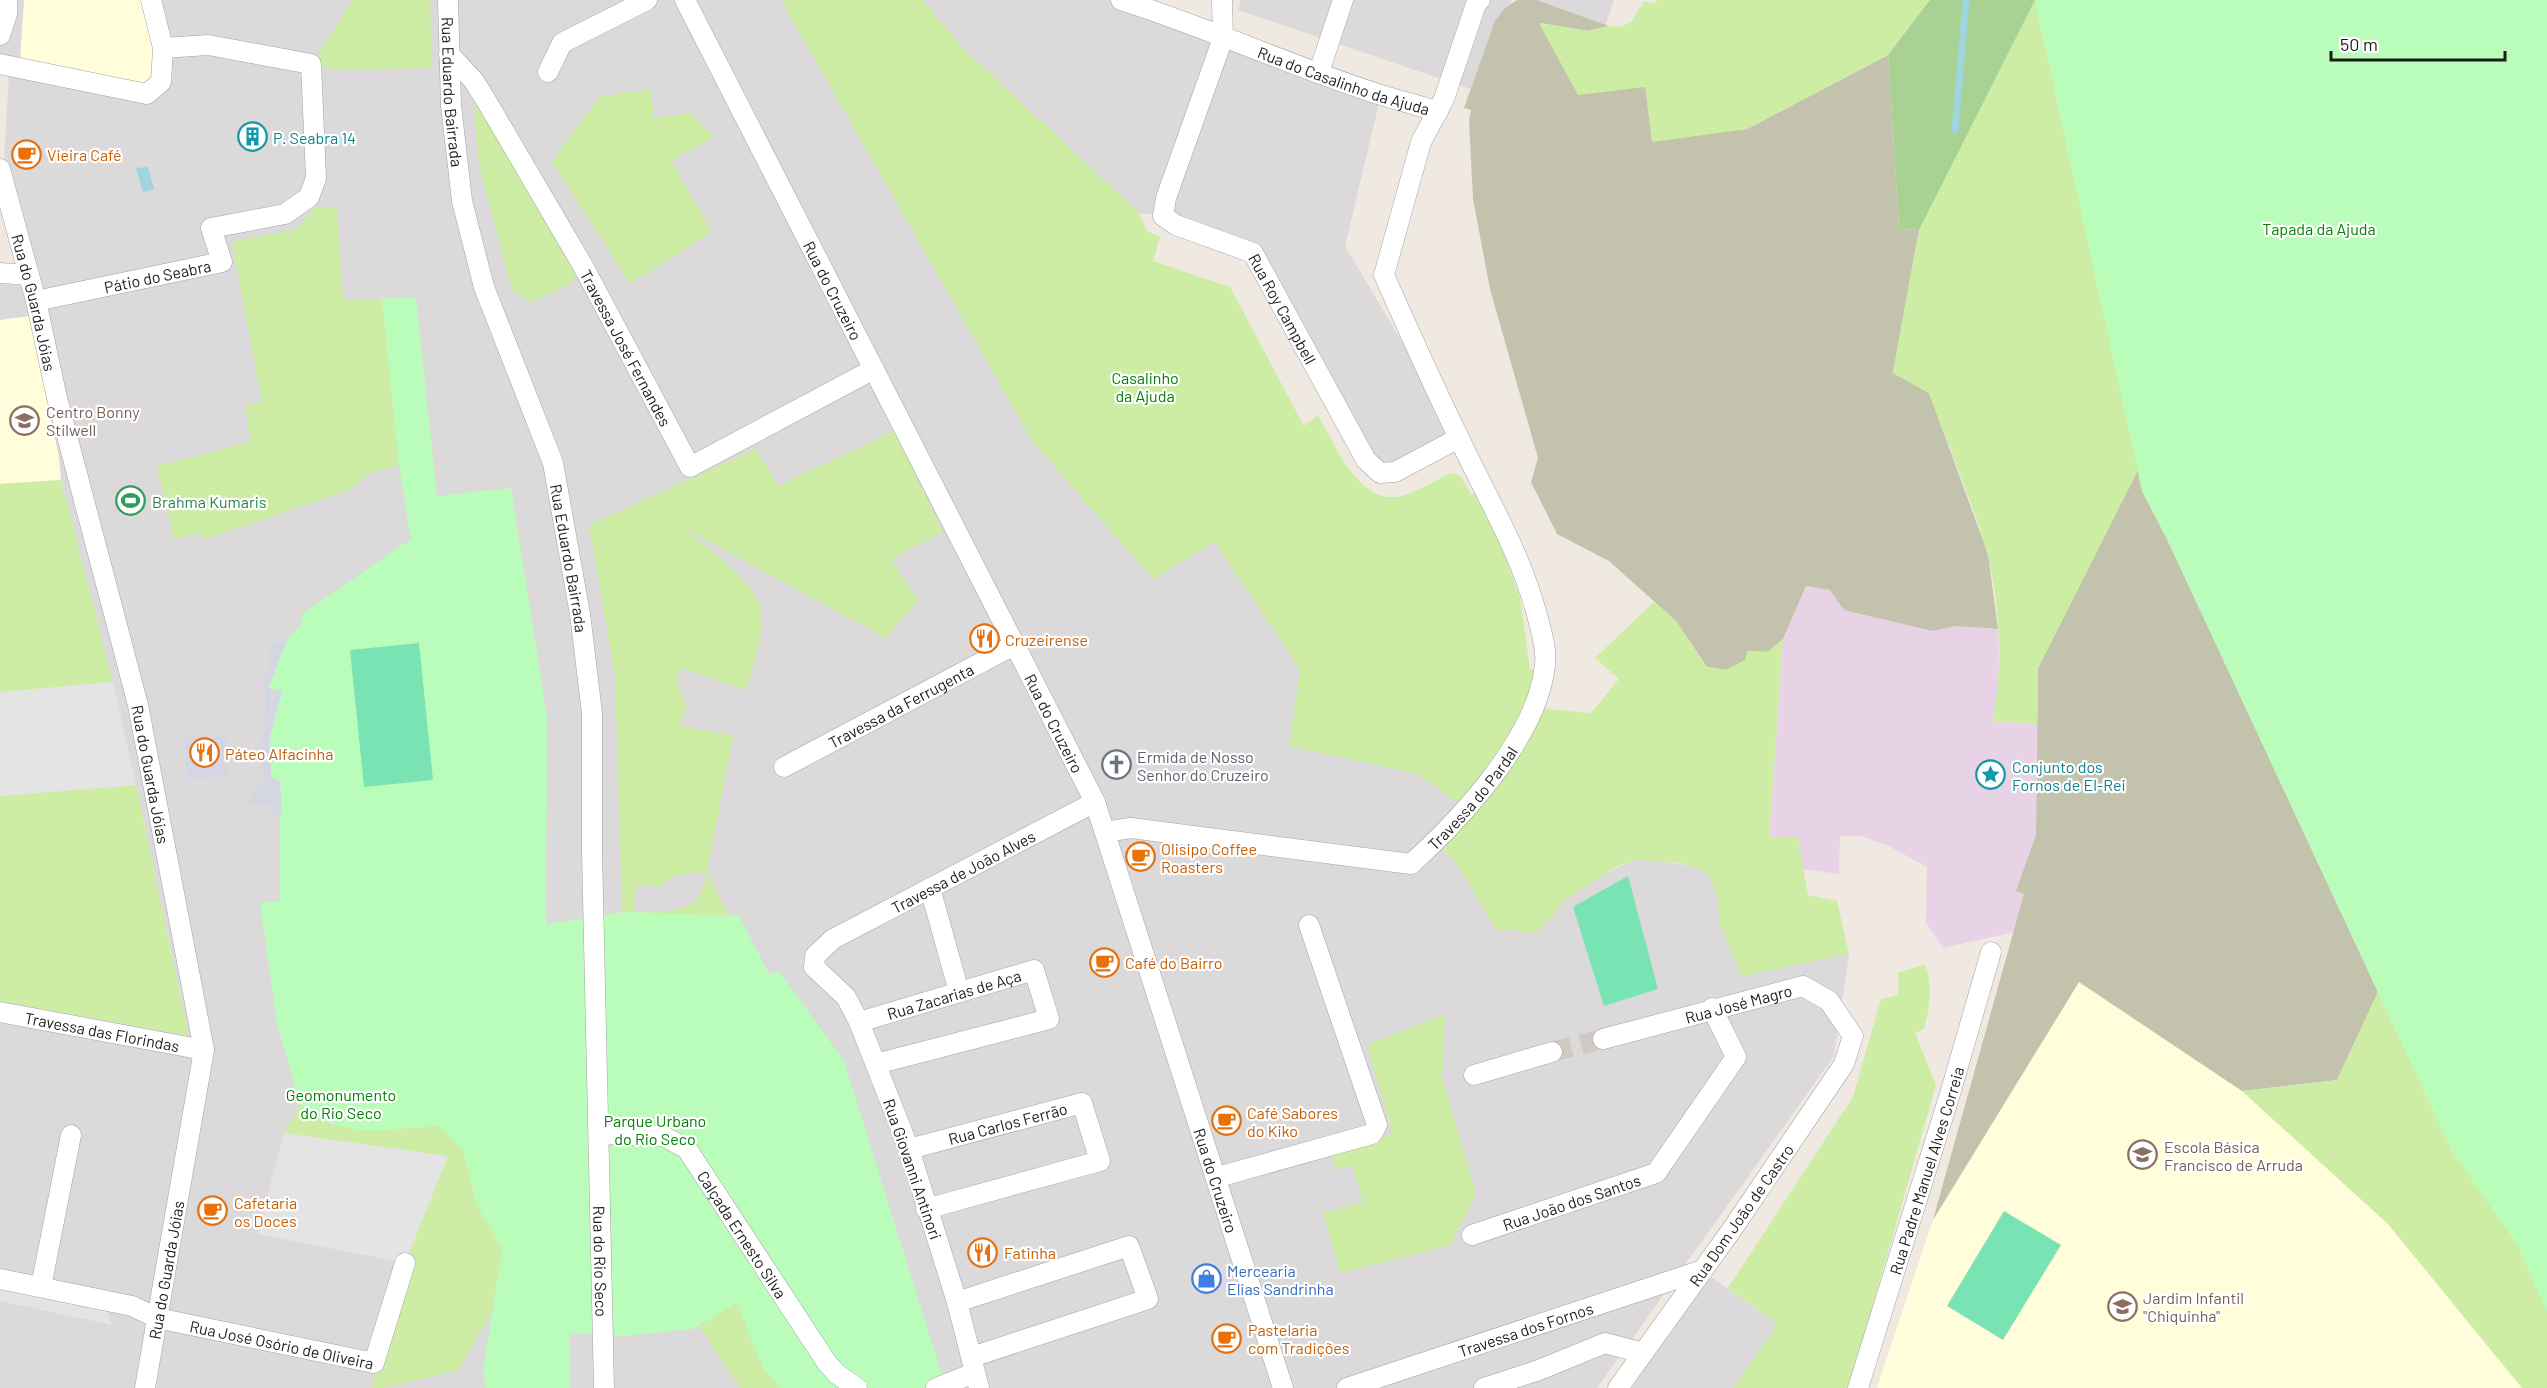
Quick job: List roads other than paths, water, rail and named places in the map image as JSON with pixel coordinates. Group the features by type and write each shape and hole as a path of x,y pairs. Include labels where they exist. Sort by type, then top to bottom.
{"street":[{"path":"0,35 7,14 7,0"},
{"path":"0,64 147,94 161,82 164,48 151,0"},
{"name":"Rua Eduardo Bairrada","path":"448,0 451,105 462,201 484,287 554,463 579,614 592,713 592,863 600,1134"},
{"path":"548,72 562,43 647,0"},
{"name":"Rua do Cruzeiro","path":"685,0 1095,802 1218,1177 1283,1388"},
{"name":"Rua do Casalinho da Ajuda","path":"1121,0 1193,23 1223,38 1319,72 1438,111 1421,142 1384,275 1458,438"},
{"name":"Rua Roy Campbell","path":"1222,0 1223,38 1166,198 1163,216 1176,225 1253,254 1366,460 1380,473 1395,472 1458,438"},
{"path":"1319,72 1343,0"},
{"path":"1438,111 1476,4 1480,0"},
{"name":"Pátio do Seabra","path":"36,301 222,262 211,228 285,214 309,197 316,178 311,64 208,45 164,48"},
{"name":"Travessa José Fernandes","path":"450,54 474,81 559,225 690,467 874,369"},
{"name":"Rua do Guarda Jóias","path":"0,169 36,301 57,398 138,705 204,1050 145,1388"},
{"path":"0,273 29,275"},
{"name":"Travessa do Pardal","path":"1105,832 1131,828 1411,864 1436,841 1514,749 1535,708 1546,663 1541,628 1519,559 1458,438"},
{"name":"Travessa da Ferrugenta","path":"784,767 1016,644"},
{"name":"Travessa de João Alves","path":"832,939 1095,802"},
{"path":"930,888 959,992"},
{"path":"1218,1177 1372,1134 1377,1125 1309,925"},
{"name":"Rua Giovanni Antinori","path":"832,939 814,956 814,967 846,998 859,1022 876,1064 909,1149 957,1302 975,1373"},
{"name":"Rua Padre Manuel Alves Correia","path":"1858,1388 1950,1094 1991,952"},
{"name":"Rua Zacarias de Aça","path":"859,1022 1034,970 1049,1019 876,1064"},
{"name":"Rua José Magro","path":"1603,1040 1712,1008 1803,986 1829,1001 1853,1036"},
{"name":"Rua João dos Santos","path":"1472,1235 1656,1173 1736,1058 1712,1008"},
{"name":"Travessa das Florindas","path":"0,1012 204,1050"},
{"name":"Rua Dom João de Castro","path":"1618,1388 1844,1064 1853,1036"},
{"path":"1474,1075 1552,1052"},
{"name":"Rua Carlos Ferrão","path":"909,1149 1082,1103 1100,1161 926,1209"},
{"name":"Rua do Rio Seco","path":"600,1134 604,1388"},
{"name":"Calçada Ernesto Silva","path":"600,1134 663,1136 687,1149 827,1363 837,1374 857,1388"},
{"path":"41,1287 71,1135"},
{"path":"936,1388 1148,1299 1129,1246 957,1302"},
{"name":"Rua José Osório de Oliveira","path":"158,1318 374,1363 405,1263"},
{"name":"Travessa dos Fornos","path":"1347,1388 1703,1269"},
{"path":"0,1278 132,1306 158,1318"},
{"path":"1484,1388 1539,1370 1605,1343 1642,1353"}],"water":[{"path":"148,167 154,189 143,192 136,168"}],"waterway":[{"path":"1955,130 1966,0"}],"tunnel":[{"path":"1552,1052 1603,1039"}],"place":[{"name":"P. Seabra 14","path":"252,137"},
{"name":"Vieira Café","path":"26,154"},
{"name":"Centro Bonny Stilwell","path":"25,420"},
{"name":"Brahma Kumaris","path":"131,501"},
{"name":"Cruzeirense","path":"984,639"},
{"name":"Páteo Alfacinha","path":"204,753"},
{"name":"Ermida de Nosso Senhor do Cruzeiro","path":"1116,765"},
{"name":"Conjunto dos Fornos de El-Rei","path":"1991,775"},
{"name":"Olisipo Coffee Roasters","path":"1140,857"},
{"name":"Café do Bairro","path":"1104,962"},
{"name":"Café Sabores do Kiko","path":"1226,1121"},
{"name":"Escola Básica Francisco de Arruda","path":"2143,1155"},
{"name":"Cafetaria os Doces","path":"213,1211"},
{"name":"Fatinha","path":"983,1252"},
{"name":"Mercearia Elias Sandrinha","path":"1206,1279"},
{"name":"Jardim Infantil \"Chiquinha\"","path":"2122,1306"},
{"name":"Pastelaria com Tradições","path":"1227,1338"}],"park label":[{"name":"Tapada da Ajuda","path":"2319,228"},
{"name":"Casalinho da Ajuda","path":"1145,386"},
{"name":"Geomonumento do Rio Seco","path":"341,1103"},
{"name":"Parque Urbano do Rio Seco","path":"655,1129"}]}
